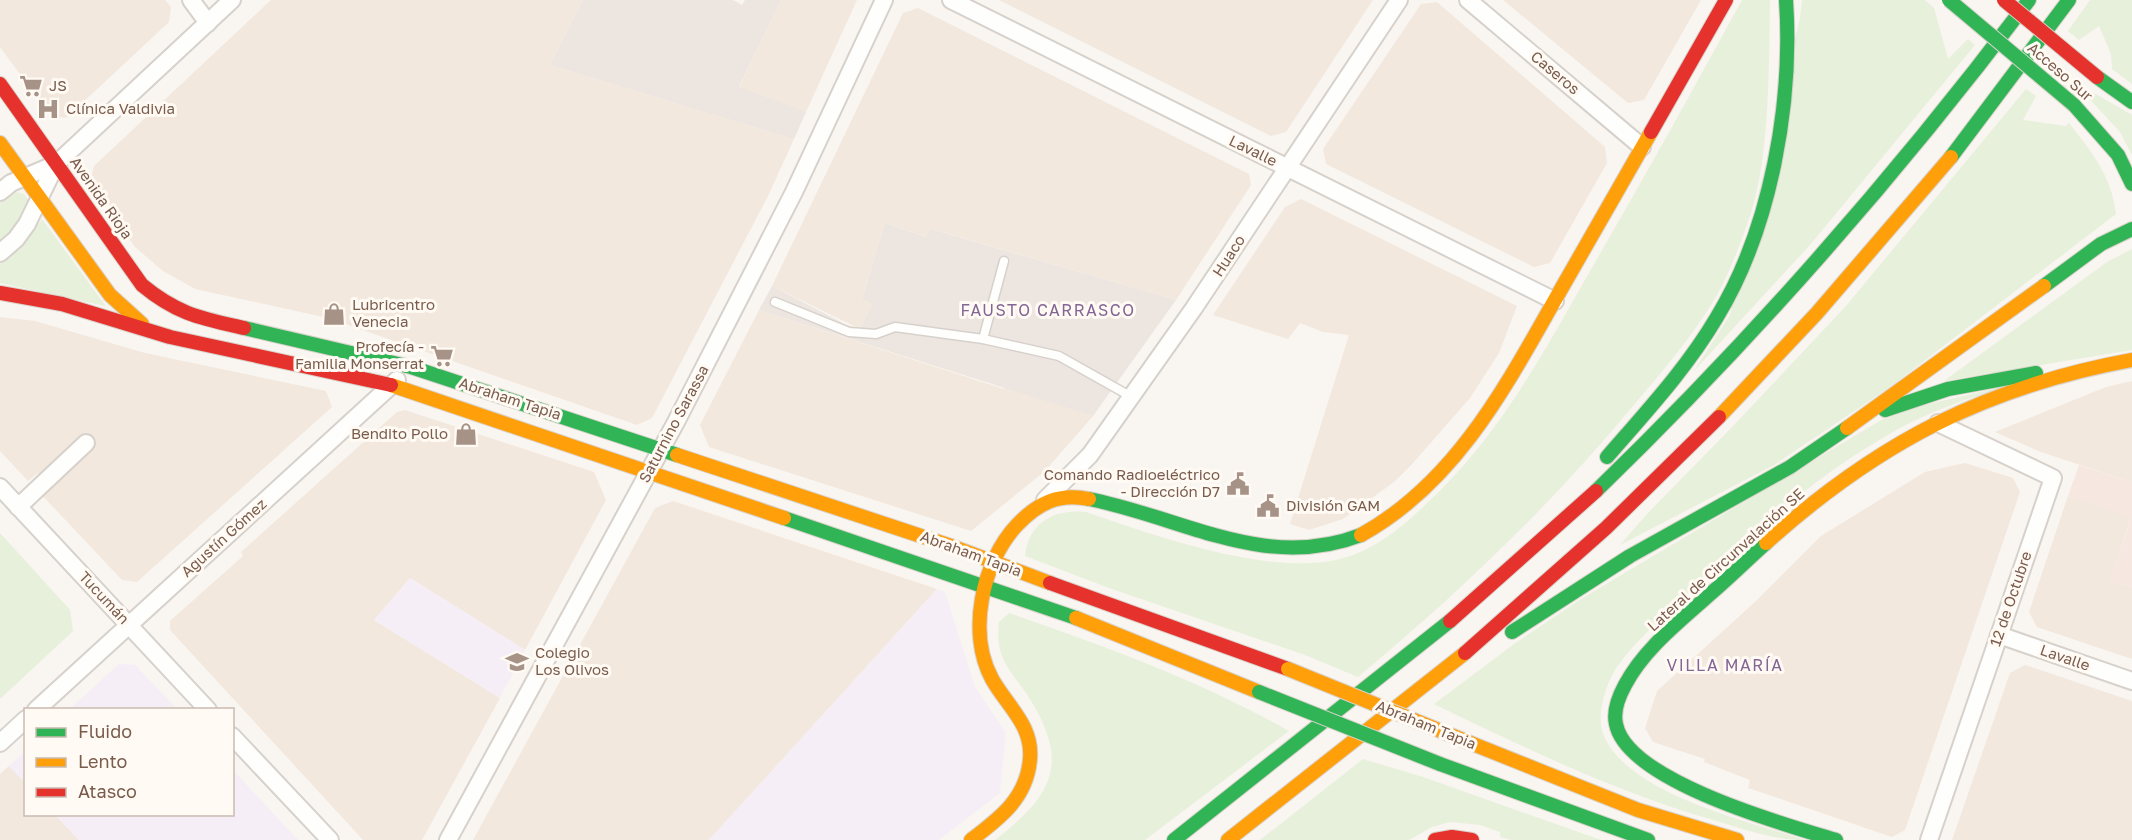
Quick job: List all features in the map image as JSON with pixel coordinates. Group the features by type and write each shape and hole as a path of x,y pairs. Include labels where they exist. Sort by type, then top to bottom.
{"main road":[{"path":"971,840 1007,812 1015,802 1026,780 1030,758 1026,729 993,681 985,662 981,635 984,585 993,562 1009,533 1045,501 1069,496 1095,500 1242,542 1286,548 1320,547 1352,539 1368,532 1403,506 1436,476 1471,437 1526,356 1726,0"},
{"path":"1453,620 1597,470 1696,348 1729,297 1747,260 1769,197 1780,139 1786,0"},
{"name":"Acceso Sur","path":"1949,0 2074,105 2118,155 2132,184"},
{"name":"Acceso Sur","path":"2004,0 2097,77 2132,102"},
{"path":"1174,840 1453,620 1594,493 1674,415 1756,330 1913,149 2029,0"},
{"path":"1228,840 1412,697 1582,550 1747,389 1850,276 1950,157 2034,50 2069,0"},
{"name":"Avenida Rioja","path":"0,84 142,285 165,304 189,315"},
{"path":"0,143 115,302 141,323 170,337"},
{"path":"1412,697 1630,556 1790,467 1859,422 2101,244 2132,229"},
{"path":"0,293 52,302 170,337"},
{"name":"Abraham Tapia","path":"189,315 411,367 661,449 993,562 1288,669 1627,807 1737,840"},
{"name":"Abraham Tapia","path":"170,337 391,385 984,585 1080,619 1440,764 1648,840"},
{"name":"Lateral de Circunvalación SE","path":"1836,840 1744,811 1663,773 1630,750 1621,738 1616,725 1616,712 1629,677 1644,657 1786,523 1868,462 1938,423 2030,385 2085,369 2132,360"},
{"path":"1859,422 1892,407 1948,389 2021,374 2085,369"},
{"path":"1167,840 1239,790"},
{"path":"1435,840 1452,837 1472,840"}],"street":[{"path":"191,0 208,23"},
{"path":"0,192 56,164 232,0"},
{"name":"Saturnino Sarassa","path":"448,840 661,449 794,192 884,0"},
{"name":"Lavalle","path":"951,0 1555,302"},
{"name":"Huaco","path":"1045,501 1090,455 1194,308 1399,0"},
{"name":"Caseros","path":"1468,0 1642,147"},
{"path":"0,253 21,233 56,164"},
{"name":"Agustín Gómez","path":"38,708 411,367"},
{"name":"12 de Octubre","path":"1929,840 2053,478 1938,423"},
{"path":"18,507 86,443"},
{"name":"Tucumán","path":"0,488 206,708"},
{"name":"Lavalle","path":"1999,635 2132,681"},
{"path":"0,743 24,721"},
{"path":"234,738 330,840"}],"lane":[{"path":"983,339 1004,261"},
{"path":"776,302 849,332 876,334 895,327 983,339 1059,356 1130,396"}],"shaded area":[{"path":"0,0 165,0 171,7 169,22 66,118 51,116 0,47"},
{"path":"271,0 583,0 550,65 794,139 768,196 652,418 637,425 328,318 195,289 163,271 135,247 90,181 94,166"},
{"path":"583,0 733,0 742,5 745,0 781,0 739,87 806,112 794,139 550,65"},
{"path":"781,0 857,0 806,112 739,88"},
{"path":"999,0 1373,0 1286,132 1271,136"},
{"path":"1503,0 1701,0 1644,100 1628,103"},
{"path":"1437,2 1605,147 1607,163 1550,263 1534,267 1326,164 1323,149 1421,4"},
{"path":"918,8 1249,174 1251,185 1176,300 932,229 927,237 885,223 862,298 872,304 860,329 772,286 903,13"},
{"path":"1301,199 1517,306 1499,353 1470,398 1413,463 1394,482 1343,519 1309,530 1290,524 1349,335 1323,332 1300,323 1288,339 1213,315 1285,207"},
{"path":"885,223 926,237 931,229 1176,300 1093,416 759,310 772,286 845,324 860,329 872,304 862,299"},
{"path":"759,310 1093,416 1045,471 971,531 709,447 700,425"},
{"path":"0,317 35,321 145,353 326,391 332,407 137,582 122,580 39,492 43,478 38,473 28,481 0,451"},
{"path":"2132,381 2132,482 2041,452 1995,432 2106,387"},
{"path":"405,410 594,472 606,500 525,650 410,578 374,620 500,698 422,840 363,840 170,630 170,621 243,556 241,552 397,412"},
{"path":"1965,463 2013,478 2020,492 1905,830 1892,837 1748,788 1750,780 1704,762 1705,759 1653,742 1645,728 1657,691 1756,601 1821,536 1925,472"},
{"path":"2079,465 2132,482 2132,588 2110,581 2131,518 2068,496"},
{"path":"2068,496 2131,517 2110,581 2132,588 2132,659 2037,627 2029,612"},
{"path":"673,501 937,589 709,840 473,840 655,508"},
{"path":"410,578 525,650 500,698 374,620"},
{"path":"937,589 945,592 975,687 1006,733 1000,793 939,840 709,840"},
{"path":"119,664 135,665 176,708 71,708"},
{"path":"2025,665 2132,701 2132,840 1952,840 2010,673"},
{"path":"24,752 24,782 9,766"},
{"path":"9,766 24,782 24,816 56,816 79,840 0,840 0,774"},
{"path":"234,771 298,840 79,840 56,816 234,816"}],"green space":[{"path":"1742,0 1770,0 1769,80 1765,138 1757,192 1750,216 1731,267 1717,295 1698,325 1666,367 1569,479 1467,582 1358,677 1305,655 1109,588 1025,556 1027,544 1038,526 1054,516 1074,512 1086,512 1144,532 1212,551 1280,562 1312,563 1340,559 1363,551 1393,532 1451,480 1477,449 1524,384 1640,184"},
{"path":"1802,0 1925,0 1934,8 1948,59 1968,39 1975,45 1810,245 1693,372 1730,315 1800,18"},
{"path":"2090,0 2132,0 2132,84 2112,69 2111,54 2099,26 2079,40 2068,31"},
{"path":"2026,89 2036,96 2023,120 2066,126 2069,123 2100,166 2110,188 2116,214 1890,387 1774,465 1620,545 1846,306"},
{"path":"2087,89 2132,115 2132,155 2120,132 2084,93"},
{"path":"16,192 24,194 29,201 14,227 0,242 0,203"},
{"path":"42,219 105,306 0,283 0,264 22,246"},
{"path":"2132,249 2132,350 1944,381 2107,262"},
{"path":"2011,385 1951,405 1907,424 1865,448 1813,485 1764,524 1654,626 1625,656 1609,682 1601,710 1604,736 1618,757 1638,774 1664,790 1693,803 1805,840 1760,834 1680,810 1608,784 1434,704 1514,644 1581,599 1883,419 1924,405"},
{"path":"0,533 70,610 73,631 0,699"},
{"path":"1009,613 1081,638 1187,680 1289,731 1145,840 995,840 1031,808 1049,776 1052,759 1049,740 1041,720 1001,654 998,635 999,622"},
{"path":"1363,759 1423,777 1601,840 1511,840 1500,837 1500,832 1480,825 1450,822 1432,827 1409,840 1260,840"}],"traffic: fast":[{"path":"1607,457 1693,354 1736,282 1752,244 1774,164 1781,122 1786,80 1786,0"},
{"path":"1949,0 2074,105"},
{"path":"1596,491 1712,374 1822,254 1928,129 2029,0"},
{"path":"1951,157 2069,0"},
{"path":"2097,77 2132,102"},
{"path":"2074,105 2118,155 2132,184"},
{"path":"2044,286 2101,244 2132,229"},
{"path":"244,328 411,367 677,455"},
{"path":"1885,410 1948,389 2036,373"},
{"path":"1512,632 1630,556 1790,467 1847,428"},
{"path":"1089,499 1224,538 1257,545 1291,548 1326,545 1361,535"},
{"path":"784,518 1076,618"},
{"path":"1766,543 1674,626 1642,660 1621,694 1616,709 1616,724 1627,745 1648,764 1677,782 1747,812 1836,840"},
{"path":"1174,840 1450,621"},
{"path":"1259,692 1440,764"},
{"path":"1440,764 1648,840"}],"traffic: slow":[{"path":"1361,535 1394,514 1424,489 1475,431 1517,366 1651,132"},
{"path":"0,143 110,295 142,324"},
{"path":"1719,417 1817,313 1951,157"},
{"path":"1847,428 2044,286"},
{"path":"1766,543 1849,476 1892,448 1936,424 1981,403 2028,386 2132,360"},
{"path":"391,385 784,518"},
{"path":"677,455 951,546 1050,583"},
{"path":"971,840 1002,815 1018,796 1028,773 1030,759 1030,747 1023,726 998,689 984,661 980,641 980,620 987,578 1005,540 1025,517 1041,506 1058,499 1068,497 1089,499"},
{"path":"1076,618 1259,692"},
{"path":"1228,840 1465,653"},
{"path":"1288,669 1468,742"},
{"path":"1468,742 1638,810 1737,840"}],"traffic: jam":[{"path":"1651,132 1726,0"},
{"path":"2004,0 2097,77"},
{"path":"0,84 142,285 178,309 244,328"},
{"path":"0,293 62,304 170,337 391,385"},
{"path":"1465,653 1606,528 1719,417"},
{"path":"1450,621 1596,491"},
{"path":"1050,583 1288,669"},
{"path":"1435,840 1452,837 1472,840"}],"place":[{"name":"JS","path":"31,86"},
{"name":"Clínica Valdivia","path":"48,109"},
{"name":"Lubricentro Venecia","path":"334,314"},
{"name":"Profecía - Familia Monserrat","path":"442,356"},
{"name":"Bendito Pollo","path":"466,434"},
{"name":"Comando Radioeléctrico - Dirección D7","path":"1238,484"},
{"name":"División GAM","path":"1268,506"},
{"name":"Colegio Los Olivos","path":"517,662"}],"district":[{"name":"FAUSTO CARRASCO","path":"1048,310"},
{"name":"VILLA MARÍA","path":"1725,665"}]}
